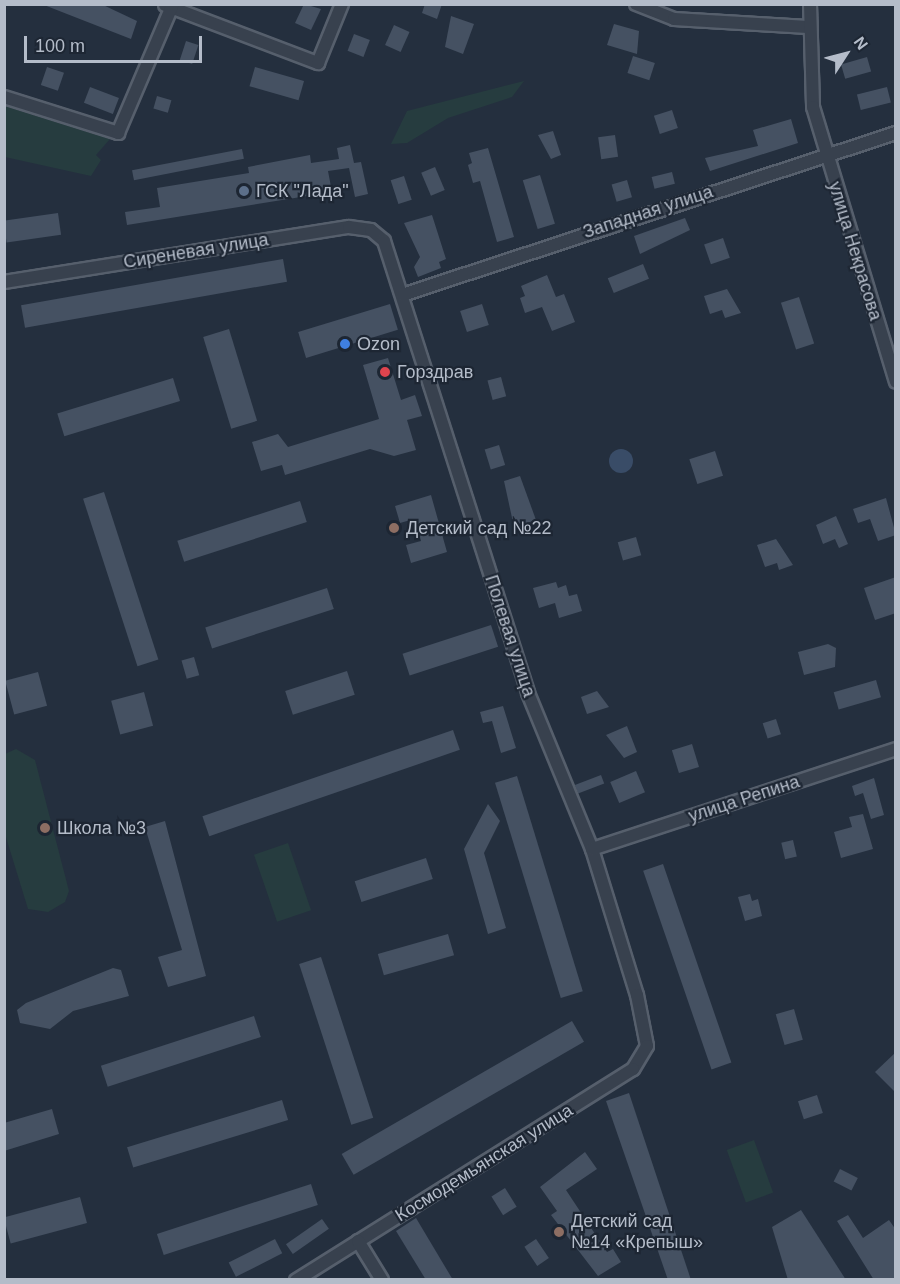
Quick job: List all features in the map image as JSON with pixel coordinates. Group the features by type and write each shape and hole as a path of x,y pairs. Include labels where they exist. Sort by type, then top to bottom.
{"street":[{"path":"4,98 118,133 169,6 318,63 342,4"},
{"path":"636,4 674,19 808,27"},
{"name":"улица Некрасова","path":"810,4 808,27 813,107 825,155 896,382"},
{"name":"Западная улица","path":"402,295 896,132"},
{"name":"Сиреневая улица","path":"4,282 349,227 371,230 384,240"},
{"name":"Полевая улица","path":"384,240 543,739 592,849 646,1028"},
{"name":"улица Репина","path":"592,849 896,749"},
{"name":"Космодемьянская улица","path":"296,1280 633,1069 643,1060 646,1028"},
{"path":"358,1240 382,1280"}],"green space":[{"path":"524,81 512,97 448,118 407,143 391,144 407,111"},
{"path":"5,106 110,139 96,155 101,160 91,176 5,157"},
{"path":"16,749 35,760 69,891 65,902 48,912 28,909 5,834 5,754"},
{"path":"288,843 311,910 277,922 254,855"},
{"path":"754,1140 773,1193 746,1203 727,1150"}],"water":[{"path":"621,449 626,450 632,456 632,466 626,472 621,473 616,472 610,466 609,461 610,456 616,450"}],"building":[{"path":"101,4 137,21 131,39 44,5"},
{"path":"304,4 321,9 311,30 295,23"},
{"path":"425,4 442,4 437,19 422,13"},
{"path":"451,16 474,24 463,54 445,47"},
{"path":"614,24 639,31 637,54 607,45"},
{"path":"394,25 410,32 401,52 385,45"},
{"path":"354,34 370,40 363,57 348,51"},
{"path":"186,41 198,45 192,64 180,60"},
{"path":"633,56 655,63 649,80 627,73"},
{"path":"867,57 871,71 845,79 841,64"},
{"path":"47,67 64,73 58,91 41,85"},
{"path":"255,67 304,81 299,100 249,86"},
{"path":"90,87 119,98 113,114 84,103"},
{"path":"887,87 891,103 861,110 857,94"},
{"path":"157,96 171,100 168,113 153,108"},
{"path":"672,110 678,128 660,134 654,116"},
{"path":"791,119 798,143 710,171 705,158 758,146 753,130"},
{"path":"553,131 561,155 551,159 538,135"},
{"path":"615,135 618,157 601,159 598,137"},
{"name":"ГСК \"Лада\"","path":"350,145 354,163 361,162 368,194 355,197 349,168 328,171 332,192 127,225 125,212 160,207 157,188 249,173 248,167 310,155 311,163 339,159 337,148"},
{"path":"488,148 514,237 497,242 480,181 473,183 468,165 472,163 469,153"},
{"path":"242,149 244,159 134,180 132,170"},
{"path":"435,167 445,190 431,196 421,173"},
{"path":"672,172 675,184 655,189 652,177"},
{"path":"540,175 555,224 538,229 523,180"},
{"path":"404,176 412,200 398,204 391,180"},
{"path":"627,180 632,197 617,202 612,184"},
{"path":"58,213 61,235 7,242 4,221"},
{"path":"432,215 446,259 439,262 441,268 418,277 414,267 420,257 404,223"},
{"path":"685,218 690,230 640,254 634,236"},
{"path":"723,238 730,258 711,264 704,245"},
{"path":"283,259 287,282 25,328 21,305"},
{"path":"643,264 649,279 614,293 608,278"},
{"path":"547,275 556,297 564,294 575,322 552,331 542,307 525,313 520,298 525,296 521,286"},
{"path":"727,289 741,313 725,318 722,310 710,314 704,296"},
{"path":"799,297 814,344 796,349 781,303"},
{"path":"390,304 398,330 306,358 298,332"},
{"path":"482,304 489,325 467,332 460,311"},
{"path":"229,329 257,421 231,429 203,337"},
{"path":"388,358 401,400 415,395 422,416 407,420 416,450 394,456 370,449 285,475 282,465 261,471 252,442 278,434 288,447 379,419 363,365"},
{"path":"501,377 506,396 493,400 487,381"},
{"path":"173,378 180,401 64,436 57,413"},
{"path":"499,445 505,465 491,469 485,449"},
{"path":"715,451 723,476 697,484 689,459"},
{"path":"520,476 536,520 514,527 504,481"},
{"path":"104,492 158,659 137,666 83,499"},
{"path":"431,495 447,552 411,563 406,545 421,541 414,519 400,523 395,506"},
{"path":"886,498 896,535 878,541 870,519 858,523 853,509"},
{"path":"300,501 307,522 184,562 177,541"},
{"path":"836,516 848,544 839,548 835,539 823,544 816,525"},
{"path":"636,537 641,555 623,561 618,542"},
{"path":"776,539 793,565 779,570 777,563 765,567 757,545"},
{"path":"896,577 896,613 875,620 864,588"},
{"path":"556,582 558,588 566,585 569,596 577,594 582,611 559,618 555,603 539,608 533,588"},
{"path":"327,588 334,609 212,648 205,628"},
{"path":"491,625 498,647 410,676 403,654"},
{"path":"828,644 836,648 835,667 804,675 798,652"},
{"path":"194,657 199,675 187,679 182,661"},
{"path":"347,671 355,695 293,715 285,691"},
{"path":"38,672 47,706 14,715 5,681"},
{"path":"876,680 881,697 839,709 834,692"},
{"path":"597,691 609,707 587,714 581,697"},
{"path":"144,692 153,726 120,735 111,701"},
{"path":"503,706 516,748 501,753 492,721 483,723 480,712"},
{"path":"776,719 781,734 768,739 763,723"},
{"path":"627,726 637,752 624,758 606,735"},
{"path":"453,730 460,750 209,836 202,816"},
{"path":"692,744 699,767 679,773 672,750"},
{"path":"636,771 645,792 619,803 610,782"},
{"path":"601,775 604,783 578,793 575,785"},
{"path":"517,776 583,991 561,998 495,783"},
{"path":"874,778 884,815 871,819 863,793 855,796 852,786"},
{"path":"488,804 500,821 484,853 506,928 488,934 464,849"},
{"path":"863,814 873,849 841,858 834,832 852,827 849,817"},
{"path":"165,821 206,976 168,987 158,957 182,950 145,827"},
{"path":"793,840 797,857 785,859 781,843"},
{"path":"426,858 433,879 361,902 355,881"},
{"path":"663,864 731,1063 712,1069 643,871"},
{"path":"750,894 752,901 758,899 762,916 745,921 738,897"},
{"path":"448,934 454,955 384,975 378,954"},
{"path":"321,957 373,1118 351,1125 299,964"},
{"path":"113,968 121,970 129,996 73,1011 50,1029 20,1023 17,1010 26,1003"},
{"path":"794,1009 803,1040 785,1045 776,1014"},
{"path":"254,1016 261,1037 108,1087 101,1066"},
{"path":"572,1021 584,1042 354,1175 342,1154"},
{"path":"896,1052 896,1093 875,1072"},
{"path":"629,1093 691,1280 668,1280 606,1101"},
{"path":"817,1095 823,1113 804,1119 798,1101"},
{"path":"282,1100 288,1120 133,1167 127,1147"},
{"path":"52,1109 59,1134 4,1151 4,1123"},
{"path":"585,1152 597,1169 566,1190 607,1252 613,1249 621,1262 598,1276 551,1215 557,1211 540,1187"},
{"path":"840,1169 858,1178 851,1191 834,1181"},
{"path":"311,1184 318,1205 164,1255 157,1234"},
{"path":"505,1188 517,1207 503,1215 491,1196"},
{"path":"80,1197 87,1223 11,1244 4,1217"},
{"path":"801,1210 846,1280 788,1280 772,1227"},
{"path":"848,1215 863,1238 889,1220 896,1230 896,1280 874,1280 837,1221"},
{"path":"416,1218 453,1280 426,1280 396,1231"},
{"path":"322,1219 329,1229 293,1254 286,1244"},
{"path":"275,1239 282,1253 236,1277 229,1263"},
{"path":"536,1239 549,1258 537,1266 524,1247"}],"place":[{"name":"ГСК \"Лада\"","path":"244,191"},
{"name":"Ozon","path":"345,344"},
{"name":"Горздрав","path":"385,372"},
{"name":"Детский сад №22","path":"394,528"},
{"name":"Школа №3","path":"45,828"},
{"name":"Детский сад №14 «Крепыш»","path":"559,1232"}]}
